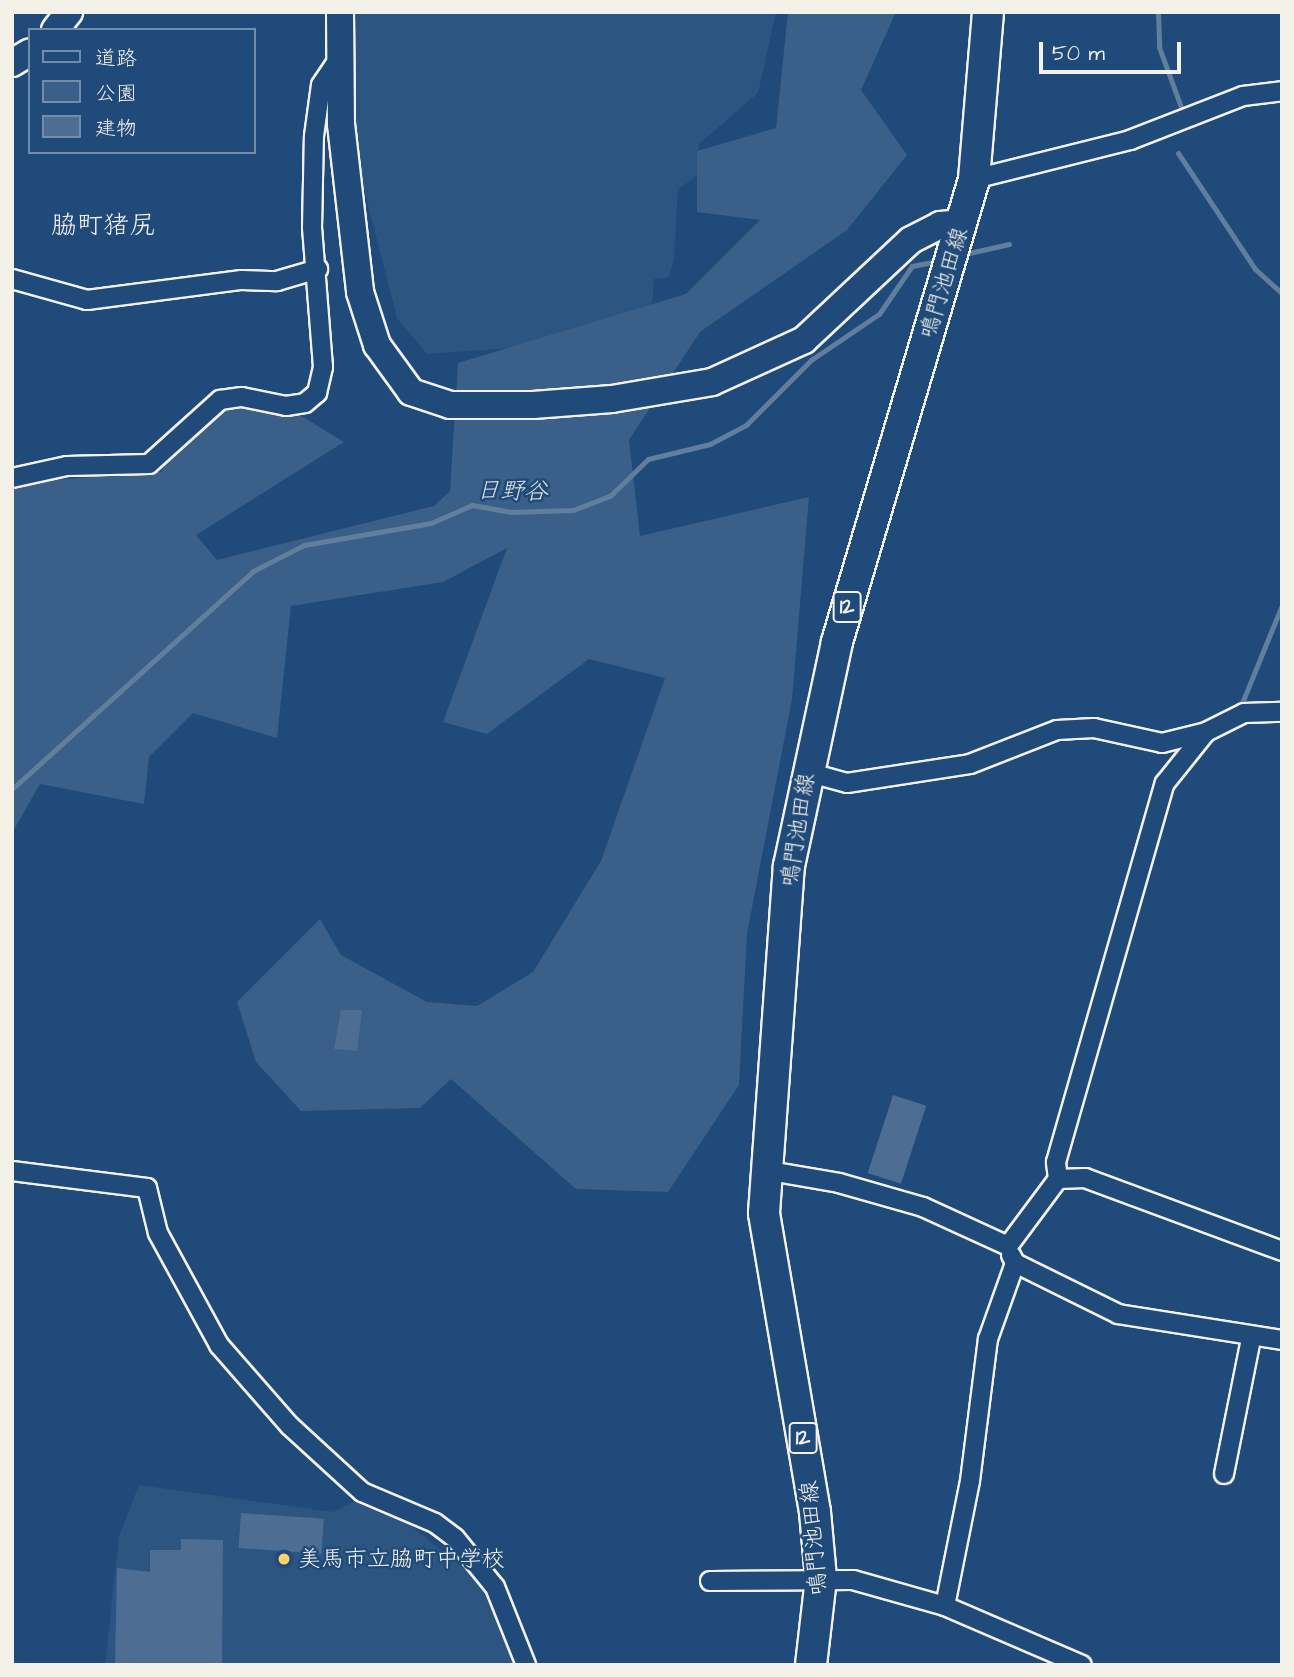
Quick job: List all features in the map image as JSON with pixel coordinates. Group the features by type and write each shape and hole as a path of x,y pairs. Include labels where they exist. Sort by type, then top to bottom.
{"main road":[{"name":"鳴門池田線","path":"811,1665 821,1578 815,1512 771,1270 764,1170 789,866 837,642 974,179 988,12"}],"street":[{"path":"57,28 69,12"},
{"path":"340,12 339,58 350,233 377,345 411,392 450,405 612,399 712,382 804,340 911,240 940,225 962,223"},
{"path":"12,63 28,53"},
{"path":"12,478 67,466 149,464 220,400 305,403 317,393 323,367 318,270 312,228 314,136 321,85 339,58"},
{"path":"974,179 1103,148 1187,122 1243,96 1282,90"},
{"path":"12,279 87,300 242,280 278,281 318,270"},
{"path":"807,772 847,783 970,764 1075,727 1163,743 1206,732 1244,713 1282,712"},
{"path":"1008,1246 1058,1179 1056,1162 1165,783 1206,732"},
{"path":"764,1170 839,1183 923,1207 1008,1246 1015,1263 1118,1314 1251,1339 1282,1340"},
{"path":"12,1171 147,1188 158,1233 219,1345 290,1426 362,1492 435,1523 455,1538 495,1587 526,1665"},
{"path":"1058,1179 1085,1178 1241,1231 1282,1251"},
{"path":"945,1606 970,1481 988,1339 1015,1263"},
{"path":"1224,1474 1251,1339"},
{"path":"710,1581 821,1578 891,1588 945,1606 1082,1665"}],"shaded area":[{"path":"350,12 776,12 758,93 699,144 697,176 678,189 674,259 669,277 654,279 652,305 508,348 427,354 397,318 348,126"},
{"name":"美馬市立脇町中学校","path":"139,1485 333,1512 353,1502 409,1524 479,1581 504,1625 516,1665 105,1665 119,1536"}],"green space":[{"path":"788,12 896,12 861,90 907,155 847,230 700,332 629,440 640,536 809,497 792,699 747,934 739,1085 668,1192 576,1189 451,1079 420,1108 301,1111 256,1062 237,1002 320,919 341,955 427,1002 477,1006 533,972 601,861 665,678 589,659 487,734 443,722 507,548 443,582 291,606 277,738 193,713 149,757 144,804 40,784 12,833 12,483 161,472 200,411 285,406 344,442 196,535 217,560 434,506 450,491 458,363 686,294 760,220 697,212 697,151 776,128"}],"building":[{"path":"341,1010 362,1010 357,1051 334,1049"},
{"path":"893,1095 926,1106 901,1184 868,1173"},
{"path":"241,1513 324,1519 321,1554 239,1548"},
{"path":"181,1539 223,1540 222,1665 115,1665 117,1568 150,1572 150,1550 181,1550"}],"waterway":[{"path":"1158,12 1159,47 1181,107"},
{"path":"1178,153 1255,269 1282,293"},
{"name":"日野谷","path":"969,253 1009,244"},
{"name":"日野谷","path":"12,789 253,571 304,545 431,523 472,505 510,512 573,510 610,496 648,459 710,444 746,425 811,360 879,314 912,266 932,262"},
{"path":"1242,703 1282,605"}],"place":[{"name":"美馬市立脇町中学校","path":"284,1559"}],"district":[{"name":"脇町猪尻","path":"103,226"}]}
